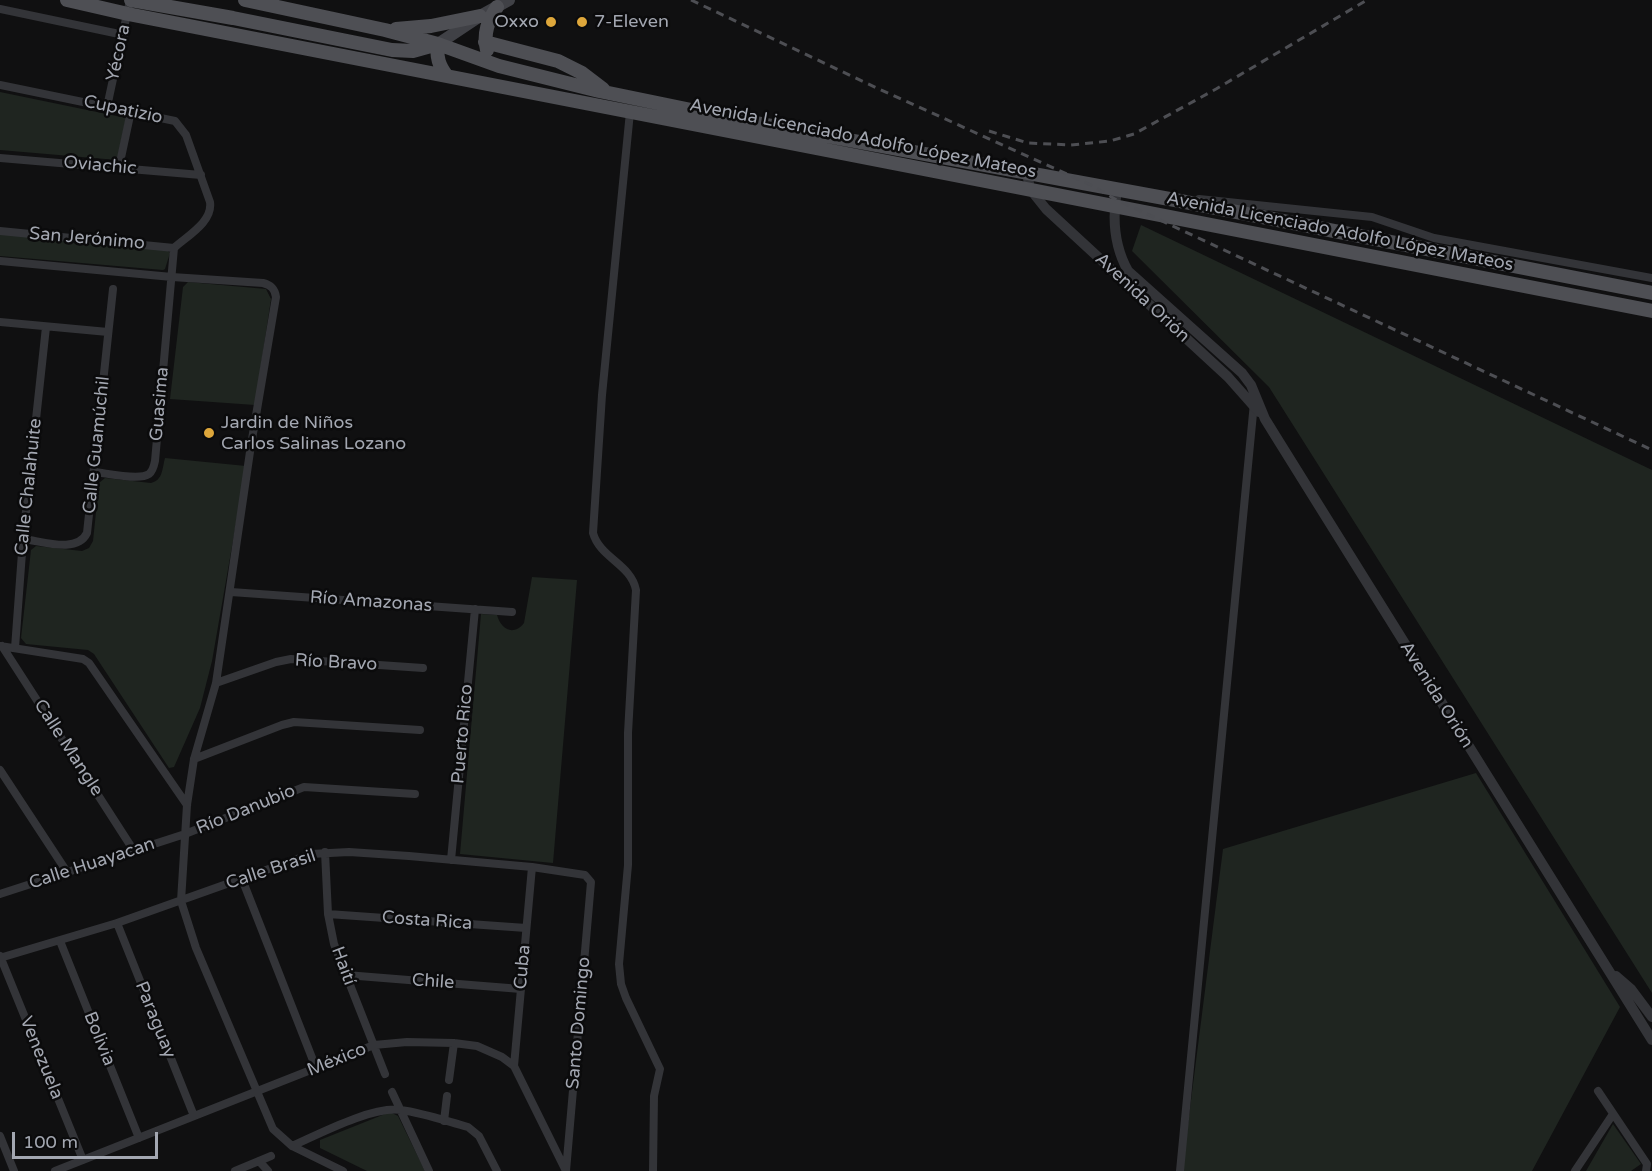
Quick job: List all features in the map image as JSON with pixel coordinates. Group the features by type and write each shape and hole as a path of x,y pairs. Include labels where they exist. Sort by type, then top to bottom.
{"main road":[{"name":"Avenida Licenciado Adolfo López Mateos","path":"71,0 130,5 447,76 1652,311"},
{"name":"Avenida Licenciado Adolfo López Mateos","path":"245,0 385,30 438,44 499,66 740,120 1175,200 1652,293"},
{"path":"130,5 232,18 392,50 413,51 438,44 503,3"},
{"path":"499,66 488,51 485,42 487,24 503,3"},
{"path":"385,30 431,26 480,16"},
{"path":"485,42 558,61 582,73 607,92"},
{"path":"438,44 438,58 447,76"}],"street":[{"name":"Yécora","path":"107,106 130,5"},
{"path":"0,9 124,35"},
{"name":"Cupatizio","path":"0,85 168,119 179,124 186,135 201,175 211,210 205,220 174,248"},
{"path":"119,167 130,111"},
{"path":"630,112 602,395 593,533 598,546 632,578 636,590 628,733 628,865 619,964 621,984 626,998 660,1069 654,1096 653,1171"},
{"name":"Oviachic","path":"0,158 201,175"},
{"name":"Avenida Orión","path":"1027,173 1030,189 1046,209 1242,373 1256,394 1265,419"},
{"name":"Avenida Orión","path":"1117,190 1116,241 1124,274 1228,377 1265,419 1652,1040"},
{"path":"1157,214 1175,200 1204,199 1372,217 1384,219 1434,238 1652,278"},
{"name":"San Jerónimo","path":"0,231 174,248"},
{"path":"172,277 174,248"},
{"path":"0,261 263,283 273,288 276,297 251,445 216,683 194,759 187,805 181,901 196,948 273,1129 292,1146 343,1171"},
{"name":"Guasima","path":"94,472 141,477 153,470 172,277"},
{"name":"Calle Guamúchil","path":"23,539 77,544 82,540 88,528 113,289"},
{"path":"0,322 108,332"},
{"name":"Calle Chalahuite","path":"15,648 23,539 46,327"},
{"path":"1180,1171 1256,394"},
{"name":"Río Amazonas","path":"231,592 512,612"},
{"name":"Puerto Rico","path":"451,860 475,609"},
{"path":"1,646 82,659 89,663 187,805"},
{"name":"Calle Mangle","path":"1,646 134,851"},
{"name":"Río Bravo","path":"216,683 291,659 423,668"},
{"path":"194,759 294,722 420,730"},
{"path":"0,770 67,872"},
{"name":"Río Danubio","path":"185,834 304,787 415,794"},
{"name":"Calle Huayacan","path":"0,894 185,834"},
{"name":"Calle Brasil","path":"0,957 117,923 311,854 325,852 532,867 583,874 588,877"},
{"name":"Haití","path":"325,852 328,914 334,944 385,1074"},
{"name":"Cuba","path":"514,1066 532,867"},
{"name":"Santo Domingo","path":"566,1171 591,882 588,877"},
{"path":"242,879 316,1068"},
{"name":"Costa Rica","path":"328,914 526,928"},
{"name":"Paraguay","path":"117,923 194,1116"},
{"name":"Bolivia","path":"60,941 139,1138"},
{"name":"Venezuela","path":"0,957 83,1160"},
{"name":"Avenida Orión","path":"1609,970 1631,989 1652,1017"},
{"name":"Chile","path":"346,975 521,989"},
{"name":"México","path":"55,1171 374,1046 407,1042 454,1043 485,1048 514,1066"},
{"path":"449,1080 454,1043"},
{"path":"514,1066 566,1171"},
{"path":"1598,1091 1647,1164 1646,1171"},
{"path":"392,1092 429,1171"},
{"path":"444,1120 447,1096"},
{"path":"292,1146 363,1116 385,1110 400,1110 468,1127 474,1131 496,1171"},
{"path":"1575,1171 1613,1114"},
{"path":"0,1136 14,1171"},
{"path":"235,1171 271,1156"},
{"path":"259,1161 268,1171"}],"shaded area":[{"path":"0,92 126,118 117,160 0,150"},
{"path":"1141,225 1652,470 1652,993 1269,387 1132,251"},
{"path":"0,234 167,250 170,253 163,270 0,256"},
{"path":"188,282 266,289 271,299 255,405 170,399 183,287"},
{"path":"165,458 246,466 212,661 200,708 174,767 169,768 94,654 88,650 26,644 21,638 31,550 36,546 82,551 89,548 93,541 99,483 105,478 155,482 161,474"},
{"path":"532,577 577,580 553,863 460,854 481,614 497,615 508,630 520,627 524,623"},
{"path":"1476,773 1620,1007 1532,1171 1182,1171 1223,849"},
{"path":"390,1112 398,1116 425,1171 367,1171 320,1148 320,1140"},
{"path":"1613,1124 1641,1164 1631,1171 1586,1171"}],"railway":[{"path":"691,0 879,89 1091,185 1115,199 1652,450"},
{"path":"989,131 1028,143 1071,145 1110,141 1134,134 1216,89 1367,0"}],"place":[{"name":"Oxxo","path":"551,22"},
{"name":"7-Eleven","path":"582,22"},
{"name":"Jardin de Niños Carlos Salinas Lozano","path":"209,433"}]}
